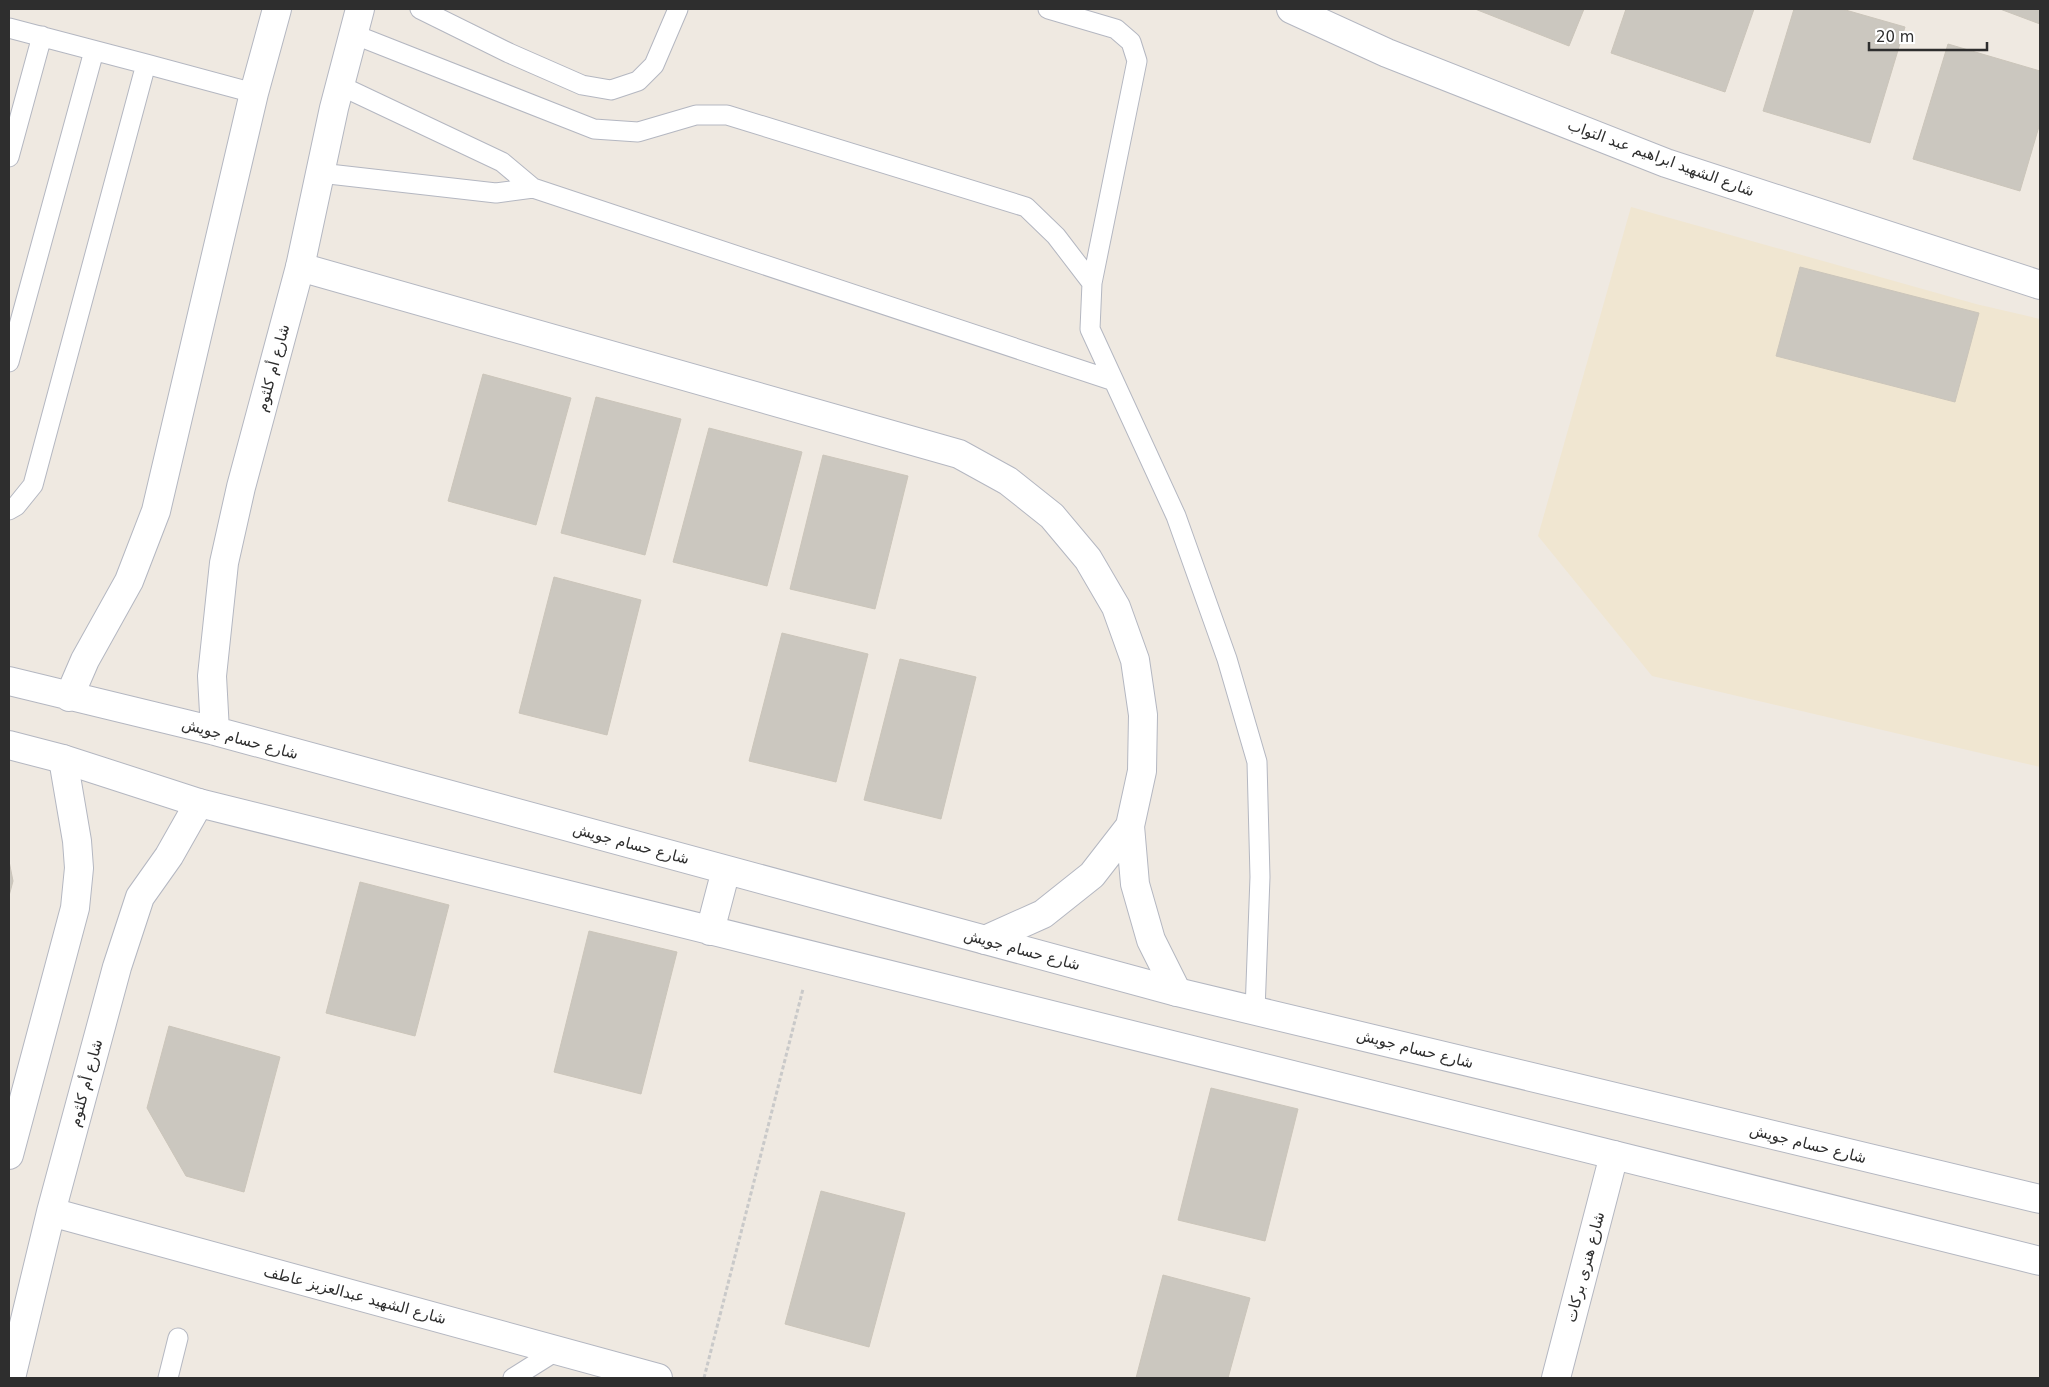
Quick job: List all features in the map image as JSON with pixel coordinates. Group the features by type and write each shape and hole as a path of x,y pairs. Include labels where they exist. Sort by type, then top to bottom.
{"street":[{"path":"69,697 89,652 128,581 156,511 254,93 277,9"},
{"name":"شارع الشهيد ابراهيم عبد التواب","path":"1291,9 1387,53 1666,163 2040,285"},
{"name":"شارع أم كلثوم","path":"215,731 212,676 224,563 241,487 300,267 339,85 356,21"},
{"path":"300,267 959,454 1008,481 1052,516 1088,558 1116,607 1135,660 1144,715 1142,771 1130,826 1135,884 1151,940 1177,992"},
{"name":"شارع حسام جويش","path":"9,681 215,731 1177,992 2040,1200"},
{"path":"9,745 63,759 199,803 2040,1261"},
{"path":"9,1154 14,1116 75,908 79,868 78,841 63,759"},
{"name":"شارع أم كلثوم","path":"12,1378 51,1212 117,967 140,897 169,856 199,803"},
{"path":"985,940 1042,914 1085,881 1092,875 1130,826"},
{"path":"710,931 726,870"},
{"name":"شارع هنرى بركات","path":"1556,1378 1614,1155"},
{"name":"شارع الشهيد عبدالعزيز عاطف","path":"51,1212 658,1378"}],"lane":[{"path":"420,9 509,53 582,85 611,90 638,81 654,65 678,9"},
{"path":"1048,9 1116,29 1131,42 1137,60 1092,283 1090,329 1176,516 1227,659 1257,762 1260,877 1255,1011"},
{"path":"356,21 594,129 638,132 696,115 727,115 1026,207 1056,236 1092,283"},
{"path":"9,28 254,93"},
{"path":"9,157 42,36"},
{"path":"9,362 94,51"},
{"path":"9,510 16,506 33,485 146,64"},
{"path":"339,85 502,162 533,188 1114,381"},
{"path":"320,173 496,193 533,188"},
{"path":"168,1378 178,1338"},
{"path":"513,1378 556,1351"}],"path":[{"path":"704,1378 812,956"}],"shaded area":[{"path":"1631,207 1976,304 2040,319 2040,767 1652,676 1538,536"}],"building":[{"path":"1475,9 1584,9 1569,46"},
{"path":"1626,9 1754,9 1725,92 1611,53"},
{"path":"1794,9 1842,9 1905,27 1870,143 1763,111"},
{"path":"2000,9 2040,9 2040,24"},
{"path":"1948,44 2040,71 2040,123 2020,191 1913,159"},
{"path":"1800,267 1979,313 1955,402 1776,356"},
{"path":"483,374 571,398 536,525 448,501"},
{"path":"596,397 681,419 645,555 561,533"},
{"path":"709,428 802,452 767,586 673,562"},
{"path":"823,455 908,476 875,609 790,589"},
{"path":"554,577 641,600 607,735 519,713"},
{"path":"782,633 868,654 836,782 749,761"},
{"path":"900,659 976,677 941,819 864,800"},
{"path":"9,861 13,881 9,896"},
{"path":"360,882 449,905 415,1036 326,1013"},
{"path":"589,931 677,952 641,1094 554,1072"},
{"path":"169,1026 280,1057 244,1192 186,1176 147,1108"},
{"path":"1211,1088 1298,1109 1265,1241 1178,1220"},
{"path":"821,1191 905,1213 869,1347 785,1324"},
{"path":"1163,1275 1250,1298 1228,1378 1136,1378"}]}
